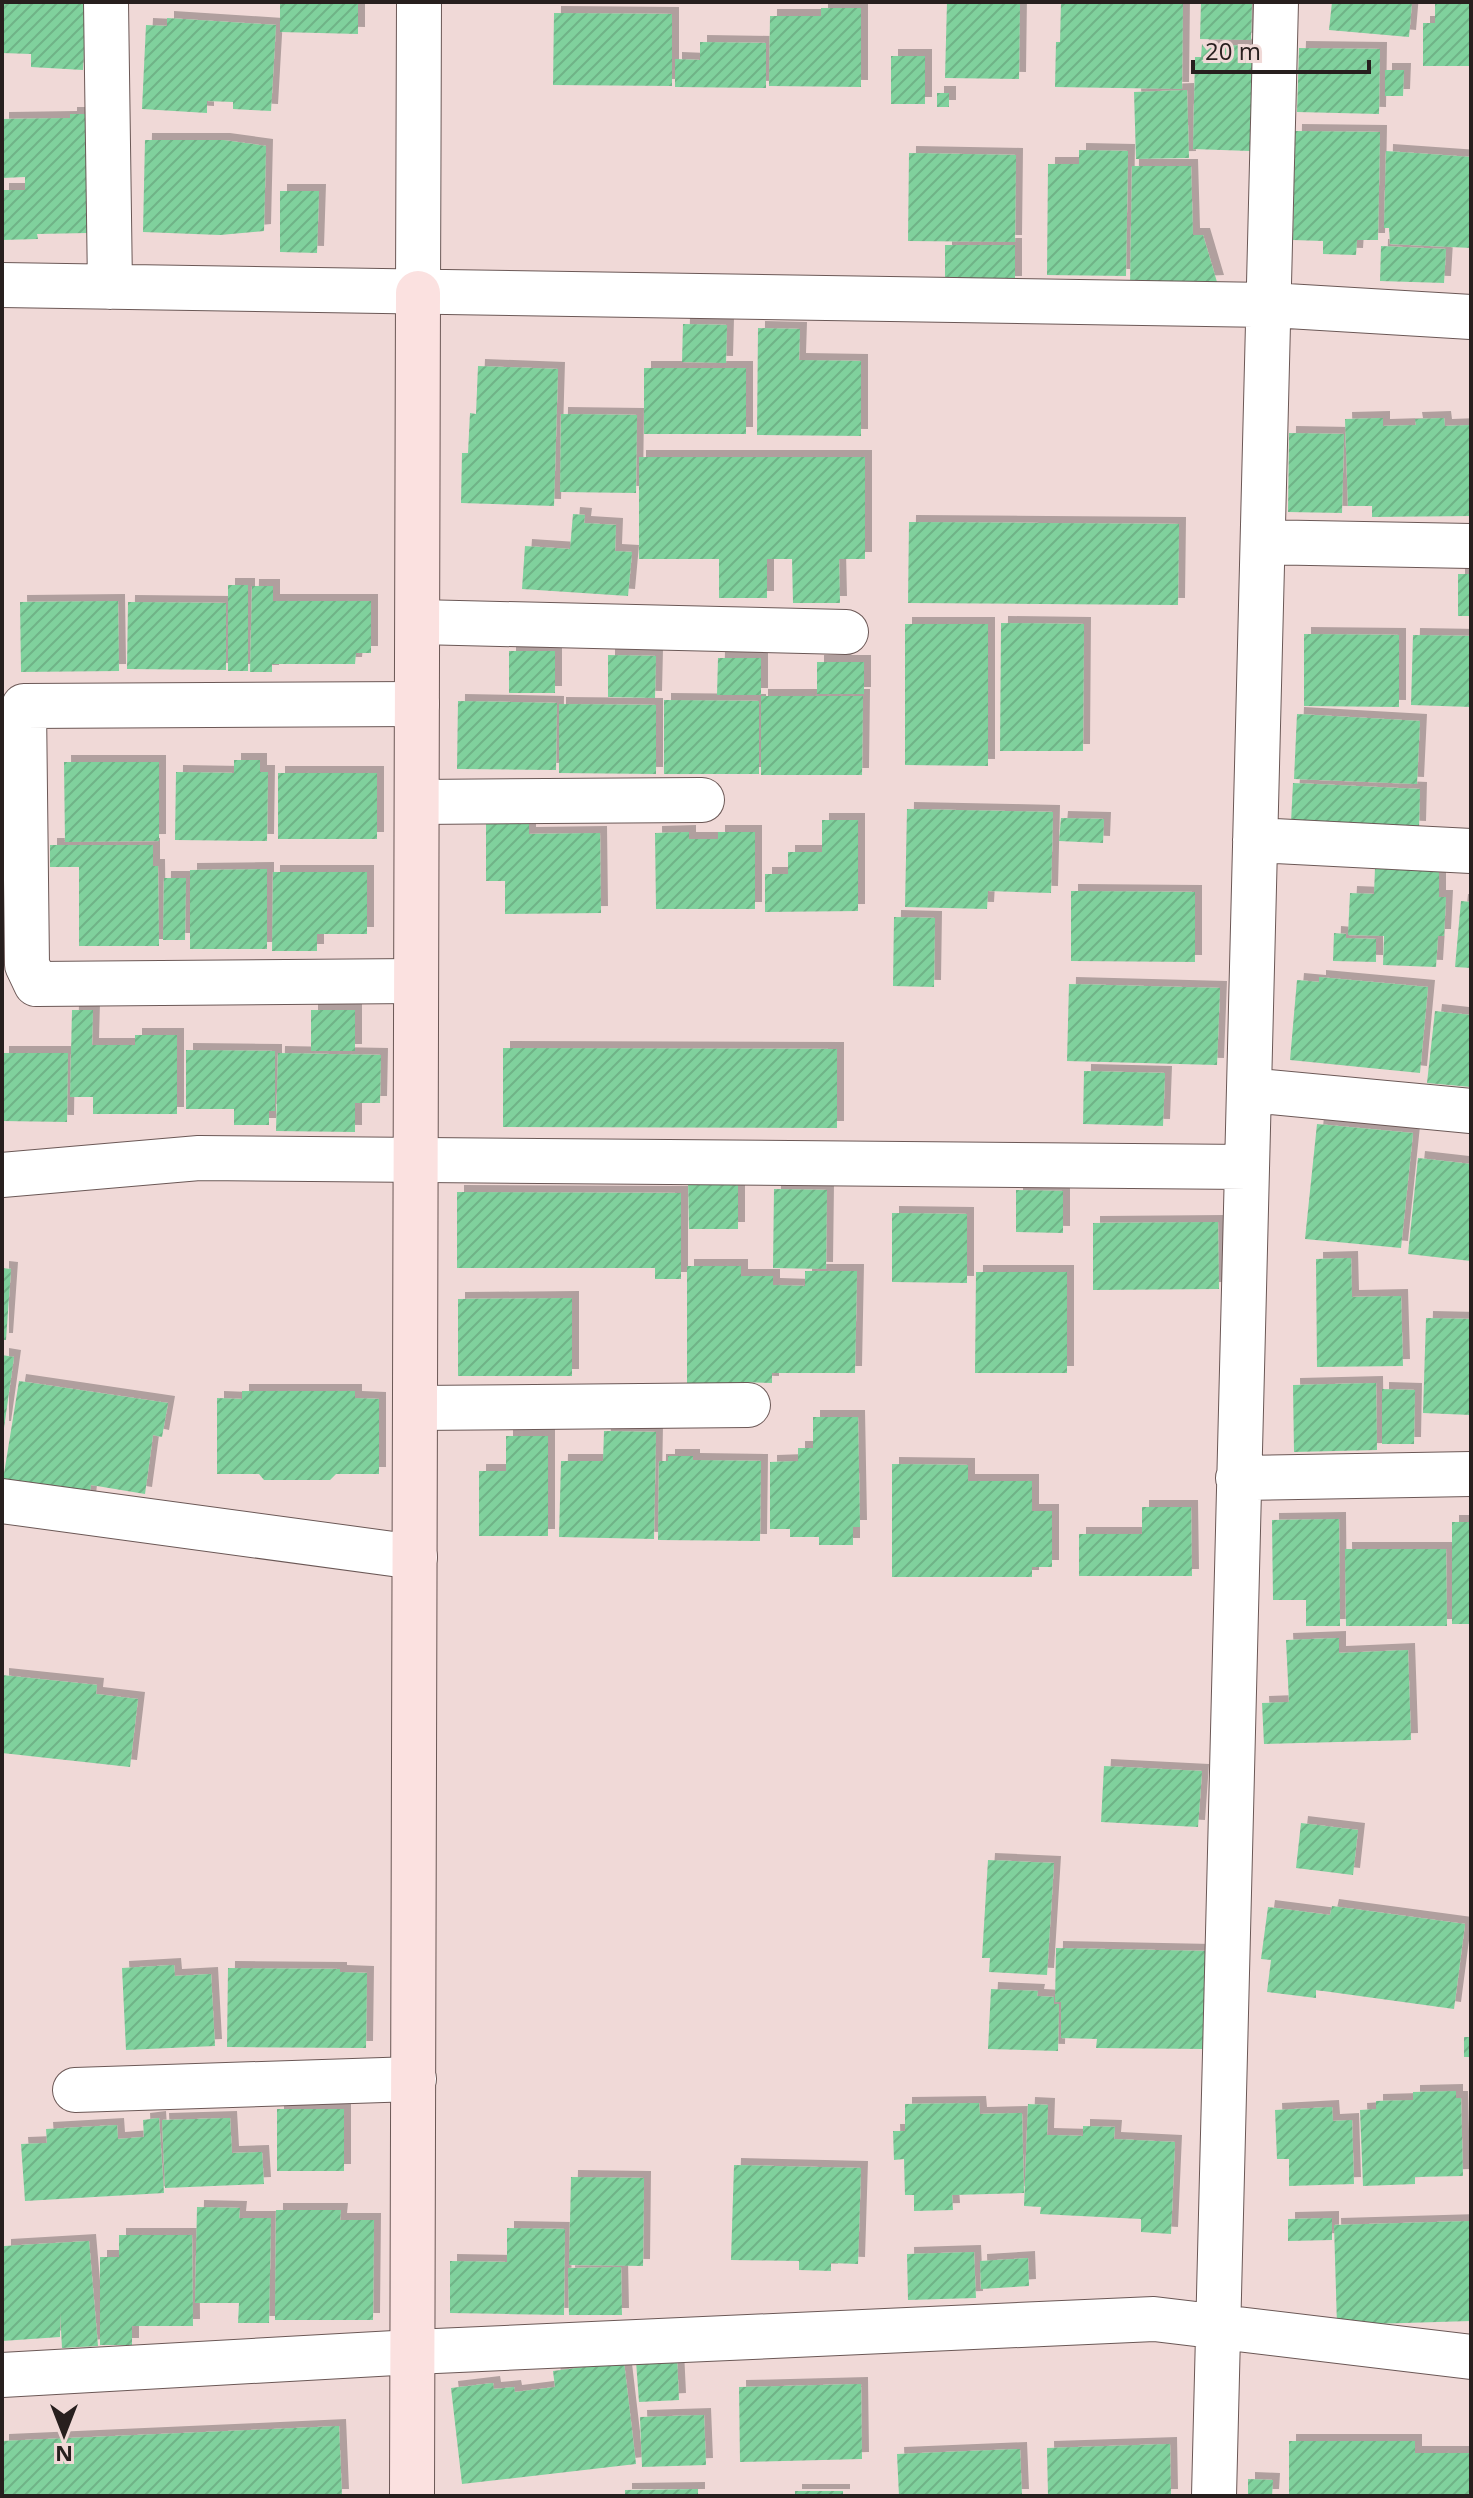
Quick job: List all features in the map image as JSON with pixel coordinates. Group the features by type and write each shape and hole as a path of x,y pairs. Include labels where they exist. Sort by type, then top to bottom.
{"street":[{"path":"106,2 110,287"},
{"path":"412,2496 419,2"},
{"path":"1214,2496 1276,2"},
{"path":"2,285 1269,305 1471,317"},
{"path":"1263,542 1471,546"},
{"path":"418,622 846,632"},
{"path":"416,981 36,984 27,965 24,706 417,704"},
{"path":"417,802 702,800"},
{"path":"1255,840 1471,851"},
{"path":"1249,1090 1471,1111"},
{"path":"2,1175 199,1158 1247,1167"},
{"path":"415,1408 748,1405"},
{"path":"1238,1478 1471,1474"},
{"path":"2,1501 415,1557"},
{"path":"75,2090 414,2079"},
{"path":"2,2375 413,2352 1154,2319 1471,2357"}],"building":[{"path":"2,2 86,2 83,70 31,67 31,54 2,53"},
{"path":"280,2 358,2 358,34 280,32"},
{"path":"947,2 1020,2 1019,79 945,78"},
{"path":"1061,2 1183,2 1182,89 1055,87"},
{"path":"1201,2 1252,2 1251,40 1200,39"},
{"path":"1332,2 1412,2 1409,37 1329,30"},
{"path":"1435,2 1471,2 1471,66 1423,66 1423,23 1435,23"},
{"path":"821,8 861,8 861,87 769,86 770,16 821,16"},
{"path":"554,13 672,14 672,86 553,85"},
{"path":"167,18 276,25 271,111 233,109 233,102 207,101 207,113 142,109 146,25 167,26"},
{"path":"700,42 766,43 766,88 675,87 675,59 700,60"},
{"path":"1202,44 1253,46 1250,151 1193,149 1195,57 1201,57"},
{"path":"1299,48 1380,49 1379,114 1297,112"},
{"path":"891,56 925,56 925,104 891,104"},
{"path":"1385,70 1404,70 1403,96 1385,96"},
{"path":"1187,90 1189,158 1136,159 1134,92"},
{"path":"937,93 949,93 949,107 937,107"},
{"path":"70,114 86,114 88,233 37,234 38,239 2,240 2,190 25,190 25,177 2,178 2,119 70,118"},
{"path":"1295,131 1380,132 1378,240 1357,240 1356,255 1323,254 1323,241 1293,240"},
{"path":"145,140 223,140 266,146 264,231 220,235 143,232"},
{"path":"1079,150 1128,151 1126,276 1047,275 1048,164 1079,164"},
{"path":"1386,151 1471,157 1471,248 1390,244 1389,228 1384,228"},
{"path":"909,153 1016,155 1015,242 908,241"},
{"path":"1132,166 1191,166 1193,235 1203,235 1217,282 1130,286"},
{"path":"280,191 319,191 317,253 280,252"},
{"path":"945,245 1015,245 1015,283 945,283"},
{"path":"1381,246 1446,249 1444,283 1380,281"},
{"path":"683,324 727,325 726,363 682,362"},
{"path":"758,328 800,329 799,360 861,361 861,436 757,435"},
{"path":"478,366 558,369 554,506 461,503 462,453 468,453 470,413 476,414"},
{"path":"644,368 746,368 746,434 644,434"},
{"path":"561,414 637,415 636,493 560,492"},
{"path":"1383,418 1383,426 1416,425 1415,419 1444,418 1445,426 1471,425 1471,516 1372,517 1372,506 1348,506 1345,419"},
{"path":"1289,433 1344,434 1342,513 1288,512"},
{"path":"639,457 865,457 865,559 839,559 840,603 793,603 792,559 767,559 767,598 719,598 719,559 639,559"},
{"path":"573,514 585,515 584,523 616,525 615,551 632,552 628,596 522,589 525,546 570,549"},
{"path":"909,522 1179,524 1178,605 908,603"},
{"path":"1458,574 1471,574 1471,616 1458,616"},
{"path":"228,585 248,585 248,671 228,671"},
{"path":"252,586 273,586 273,601 371,601 371,653 356,653 355,664 272,664 272,672 250,672"},
{"path":"118,601 119,671 21,672 20,602"},
{"path":"128,602 226,603 226,670 127,669"},
{"path":"1001,623 1084,624 1083,751 1000,751"},
{"path":"905,624 988,624 988,766 905,765"},
{"path":"1304,634 1399,635 1399,707 1304,706"},
{"path":"1413,635 1471,636 1471,707 1411,705"},
{"path":"509,651 555,651 555,693 509,693"},
{"path":"608,655 656,656 655,698 608,697"},
{"path":"718,658 761,658 761,695 717,695"},
{"path":"817,662 864,662 864,694 817,694"},
{"path":"761,696 863,696 862,775 761,775"},
{"path":"664,700 759,701 759,774 664,774"},
{"path":"458,701 557,703 556,770 457,769"},
{"path":"559,704 656,705 656,774 559,773"},
{"path":"1297,714 1420,721 1417,784 1294,779"},
{"path":"234,760 260,760 260,772 268,772 267,841 175,840 176,772 234,773"},
{"path":"64,762 159,762 159,841 65,842"},
{"path":"278,773 377,773 377,839 278,839"},
{"path":"1293,783 1420,789 1419,828 1291,822"},
{"path":"907,809 1053,812 1051,893 988,891 987,909 905,907"},
{"path":"529,816 529,834 600,833 601,913 505,914 505,881 486,881 486,817"},
{"path":"1061,818 1104,819 1103,843 1059,841"},
{"path":"822,820 858,820 858,911 765,912 765,874 788,874 788,852 822,852"},
{"path":"689,832 689,839 718,839 718,832 755,832 755,909 656,909 655,833"},
{"path":"50,845 153,845 153,866 158,866 159,946 79,946 79,867 50,867"},
{"path":"1386,862 1439,864 1439,897 1446,897 1444,936 1438,936 1436,967 1383,965 1384,936 1348,935 1350,893 1374,894 1375,868 1386,869"},
{"path":"267,869 267,949 190,949 190,870"},
{"path":"273,872 367,872 367,934 317,934 317,951 272,951"},
{"path":"164,878 186,878 185,940 163,940"},
{"path":"1071,891 1195,892 1195,962 1071,961"},
{"path":"1461,901 1471,902 1471,968 1455,967"},
{"path":"894,917 935,918 934,987 893,986"},
{"path":"1334,933 1346,934 1346,938 1376,939 1376,962 1333,961"},
{"path":"1319,977 1428,987 1420,1073 1290,1060 1297,980 1319,982"},
{"path":"1069,984 1220,988 1217,1065 1067,1061"},
{"path":"72,1010 93,1010 92,1045 135,1045 135,1035 177,1035 177,1114 93,1114 93,1097 70,1097"},
{"path":"311,1010 355,1010 355,1051 311,1051"},
{"path":"1435,1011 1471,1015 1471,1087 1427,1083"},
{"path":"503,1048 837,1049 837,1128 503,1127"},
{"path":"186,1050 275,1051 275,1111 269,1111 269,1125 234,1125 234,1109 186,1109"},
{"path":"2,1053 68,1053 67,1122 2,1121"},
{"path":"278,1053 381,1055 380,1103 355,1103 355,1132 276,1131"},
{"path":"1084,1071 1165,1073 1163,1126 1083,1124"},
{"path":"1317,1124 1413,1133 1401,1248 1305,1239"},
{"path":"1418,1158 1471,1164 1471,1261 1408,1254"},
{"path":"688,1181 738,1181 738,1229 689,1229"},
{"path":"774,1189 827,1190 826,1269 773,1268"},
{"path":"1016,1190 1063,1191 1063,1233 1016,1232"},
{"path":"457,1192 681,1193 681,1279 655,1279 655,1268 457,1268"},
{"path":"892,1213 967,1214 967,1283 892,1282"},
{"path":"1218,1222 1219,1289 1093,1290 1093,1223"},
{"path":"1351,1258 1352,1297 1401,1296 1403,1366 1317,1367 1316,1259"},
{"path":"687,1266 741,1266 741,1276 773,1276 773,1285 805,1286 805,1271 857,1271 855,1373 772,1373 772,1383 739,1382 739,1390 687,1390"},
{"path":"2,1268 11,1269 6,1340 2,1340"},
{"path":"976,1272 1067,1272 1067,1373 975,1373"},
{"path":"572,1298 572,1376 458,1376 458,1299"},
{"path":"1426,1318 1471,1319 1471,1415 1423,1413"},
{"path":"2,1355 14,1357 4,1428 2,1428"},
{"path":"19,1381 168,1403 162,1437 153,1435 145,1494 91,1485 89,1500 2,1486"},
{"path":"1376,1383 1377,1450 1294,1452 1293,1385"},
{"path":"1382,1389 1415,1390 1414,1444 1382,1444"},
{"path":"242,1391 355,1391 355,1398 379,1399 379,1474 336,1474 330,1480 264,1480 259,1474 217,1474 217,1398 242,1399"},
{"path":"813,1417 858,1417 860,1527 853,1527 853,1545 819,1545 819,1537 790,1537 790,1529 770,1529 770,1462 798,1461 798,1448 813,1448"},
{"path":"604,1431 656,1432 654,1539 559,1537 561,1461 603,1461"},
{"path":"506,1436 548,1436 548,1536 479,1536 479,1471 506,1471"},
{"path":"668,1456 693,1456 693,1460 761,1461 760,1541 658,1540 659,1461 668,1461"},
{"path":"892,1464 968,1465 968,1481 1032,1481 1032,1511 1052,1511 1052,1567 1032,1567 1032,1577 892,1577"},
{"path":"1142,1507 1191,1507 1192,1576 1079,1576 1079,1534 1142,1534"},
{"path":"1339,1519 1340,1626 1306,1626 1306,1600 1273,1600 1272,1520"},
{"path":"1452,1522 1471,1522 1471,1624 1452,1624"},
{"path":"1345,1549 1446,1549 1447,1626 1346,1626"},
{"path":"1339,1638 1339,1653 1408,1650 1411,1740 1264,1744 1262,1703 1289,1702 1286,1640"},
{"path":"2,1675 97,1685 96,1694 138,1699 130,1767 2,1753"},
{"path":"1104,1766 1202,1771 1198,1827 1101,1822"},
{"path":"1301,1823 1358,1830 1353,1875 1296,1868"},
{"path":"988,1860 1054,1863 1047,1975 989,1972 990,1958 982,1958"},
{"path":"1332,1906 1465,1924 1454,2009 1316,1990 1316,1998 1267,1992 1271,1960 1261,1959 1268,1907 1330,1915"},
{"path":"1056,1948 1206,1951 1203,2049 1096,2048 1097,2039 1061,2038 1061,2002 1055,2002"},
{"path":"174,1965 175,1976 211,1974 215,2046 126,2050 122,1968"},
{"path":"228,1968 340,1969 340,1972 367,1973 366,2048 227,2047"},
{"path":"991,1989 1038,1991 1037,1996 1054,1997 1054,2004 1059,2004 1058,2051 988,2049"},
{"path":"1464,2037 1471,2037 1471,2057 1464,2057"},
{"path":"1456,2091 1456,2098 1461,2098 1463,2176 1415,2177 1415,2184 1363,2186 1360,2110 1376,2109 1376,2101 1413,2100 1413,2092"},
{"path":"979,2103 980,2114 1022,2113 1024,2193 952,2195 953,2210 914,2211 914,2195 905,2195 904,2159 894,2160 893,2131 905,2131 905,2104"},
{"path":"1028,2104 1048,2105 1047,2135 1083,2136 1083,2126 1115,2127 1114,2139 1175,2142 1171,2234 1141,2232 1141,2219 1040,2214 1041,2207 1024,2206"},
{"path":"1332,2107 1333,2121 1352,2120 1354,2184 1289,2186 1289,2159 1277,2159 1275,2110"},
{"path":"277,2109 344,2109 344,2171 277,2171"},
{"path":"159,2118 164,2193 25,2201 21,2144 47,2143 46,2129 117,2125 118,2139 144,2137 143,2120"},
{"path":"230,2118 232,2153 262,2152 264,2184 165,2188 162,2120"},
{"path":"734,2165 861,2168 858,2264 831,2263 831,2271 799,2270 799,2261 731,2260"},
{"path":"571,2177 644,2178 643,2266 569,2265"},
{"path":"197,2207 240,2208 239,2218 271,2218 269,2323 238,2323 239,2303 195,2303"},
{"path":"276,2210 341,2210 340,2220 374,2220 373,2320 275,2320"},
{"path":"1332,2218 1332,2240 1288,2241 1288,2219"},
{"path":"1471,2221 1471,2321 1337,2325 1334,2225"},
{"path":"507,2228 565,2229 564,2315 450,2313 450,2261 507,2262"},
{"path":"119,2235 192,2235 193,2326 132,2326 132,2345 100,2345 100,2257 119,2257"},
{"path":"89,2241 98,2346 62,2348 60,2312 60,2337 2,2341 4,2246"},
{"path":"974,2252 976,2298 908,2300 907,2254"},
{"path":"1028,2258 1029,2286 981,2289 980,2261"},
{"path":"621,2267 622,2315 569,2315 568,2268"},
{"path":"677,2358 679,2400 639,2402 636,2361"},
{"path":"624,2362 636,2464 462,2484 451,2388 493,2383 494,2389 514,2387 515,2392 555,2387 553,2371"},
{"path":"861,2384 862,2459 740,2462 739,2387"},
{"path":"704,2415 706,2465 642,2467 640,2417"},
{"path":"339,2426 342,2496 2,2496 2,2441"},
{"path":"1289,2441 1415,2441 1415,2453 1471,2453 1471,2496 1289,2496"},
{"path":"1170,2444 1171,2496 1048,2496 1047,2448"},
{"path":"1020,2449 1022,2496 899,2496 897,2454"},
{"path":"1248,2479 1273,2480 1272,2496 1248,2496"},
{"path":"698,2489 698,2496 625,2496 625,2490"},
{"path":"795,2491 843,2491 843,2496 795,2496"}]}
